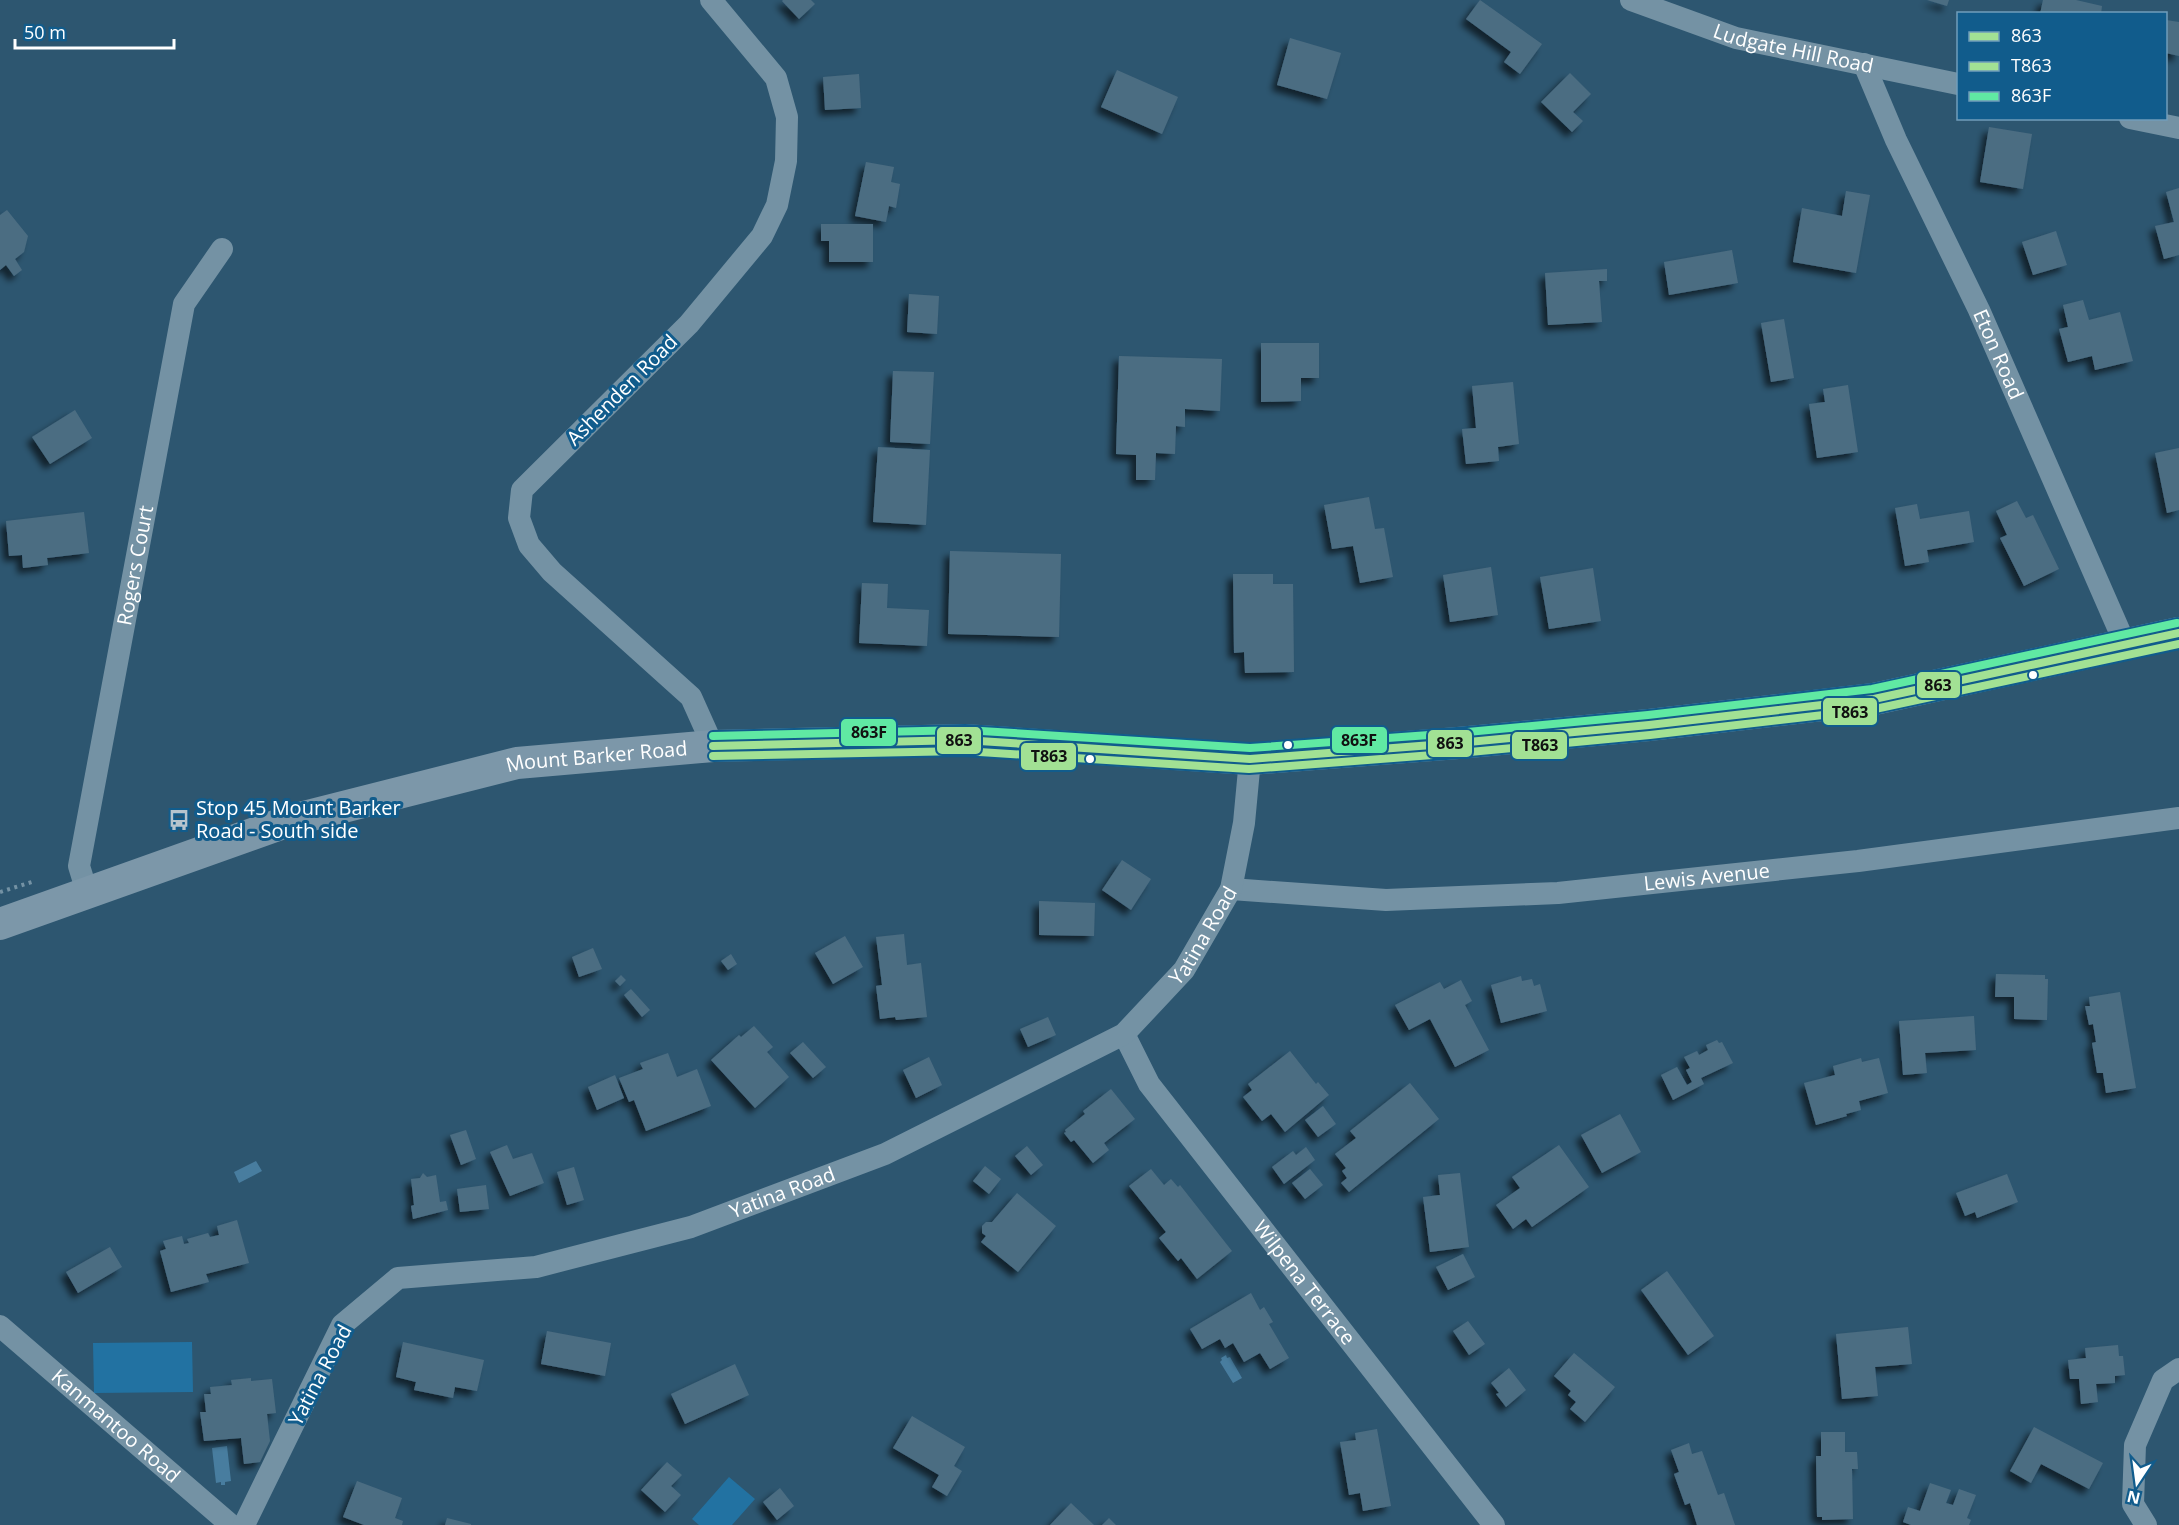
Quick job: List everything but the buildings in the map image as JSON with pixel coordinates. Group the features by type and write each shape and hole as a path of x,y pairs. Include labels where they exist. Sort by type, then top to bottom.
{"main road":[{"name":"Mount Barker Road","path":"0,924 87,891 292,820 517,764 713,746 964,740 1250,759 1482,741 1649,725 1874,699 2179,633"}],"street":[{"name":"Ashenden Road","path":"711,0 776,78 787,117 786,161 777,205 762,236 689,324 522,490 519,518 529,545 552,572 691,697 713,746"},
{"name":"Ludgate Hill Road","path":"1631,0 1736,38 1957,84"},
{"name":"Eton Road","path":"1864,64 1896,140 1979,310 2126,646"},
{"path":"2140,120 2179,128"},
{"name":"Rogers Court","path":"87,891 79,866 184,304 222,249"},
{"name":"Yatina Road","path":"244,1525 342,1325 398,1278 536,1267 691,1227 885,1154 1124,1034 1184,970 1231,889 1244,823 1250,759"},
{"name":"Lewis Avenue","path":"1231,889 1386,900 1558,893 1858,861 2179,819"},
{"name":"Wilpena Terrace","path":"1124,1034 1149,1084 1494,1525"},
{"name":"Kanmantoo Road","path":"0,1326 231,1525"},
{"path":"2146,1525 2133,1504 2135,1445 2163,1380 2179,1369"}],"path":[{"path":"0,892 39,880"}],"shaded area":[{"path":"256,1161 262,1171 239,1183 234,1172"},
{"path":"192,1342 193,1392 94,1393 93,1343"},
{"path":"1226,1355 1227,1358 1230,1357 1242,1378 1233,1383 1220,1362 1221,1358"},
{"path":"227,1446 231,1481 221,1485 221,1482 216,1483 212,1448"},
{"path":"729,1477 755,1499 732,1525 699,1525 692,1519"}],"transit line":[{"name":"863F","path":"713,736 965,730 1250,748 1457,733 1648,715 1872,689 2177,623"},
{"name":"863","path":"713,746 964,740 1250,759 1458,743 1649,725 1874,699 2179,633"},
{"name":"T863","path":"713,756 964,751 1249,769 1459,753 1650,735 1875,709 2179,644"}],"place":[{"name":"Stop 45 Mount Barker Road - South side","path":"179,820"}]}
